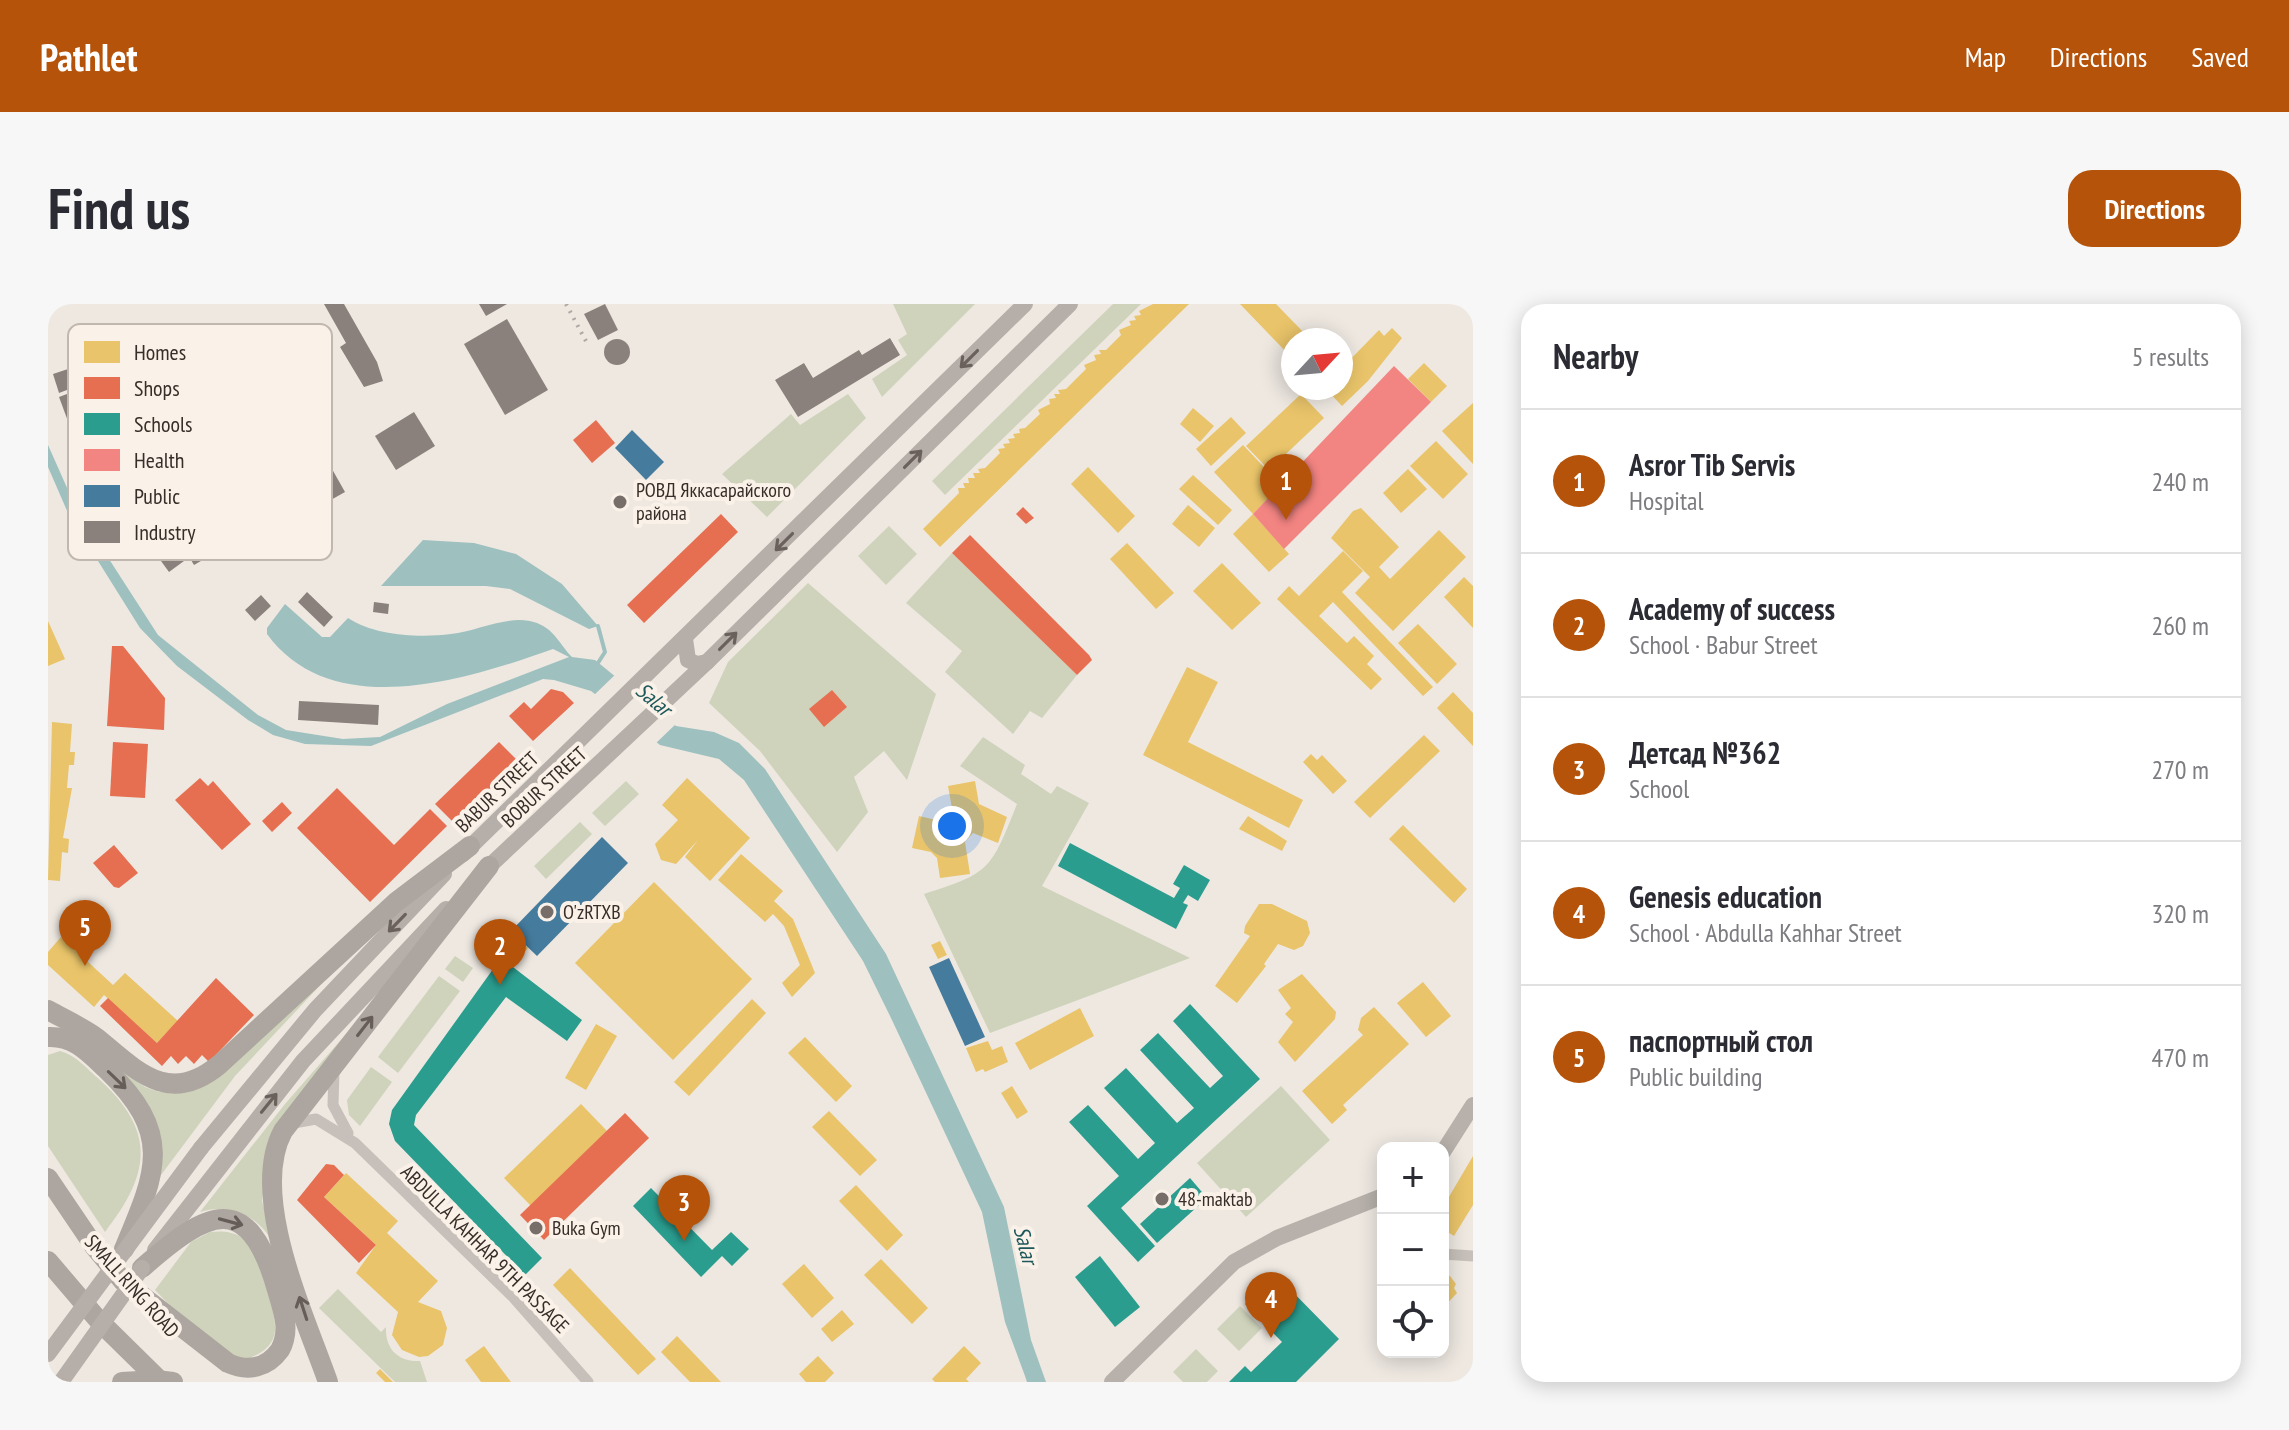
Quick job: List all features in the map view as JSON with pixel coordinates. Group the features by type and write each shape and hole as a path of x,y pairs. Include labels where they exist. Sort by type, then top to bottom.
{"highway":[{"path":"48,1010 95,1037 143,1076 167,1083 197,1079 220,1064 396,902 470,846"},
{"path":"328,1382 271,1204 270,1170 283,1131 489,866"},
{"path":"51,1037 71,1040 84,1048 128,1090 148,1127 153,1153 151,1180 122,1252"},
{"name":"SMALL RING ROAD","path":"48,1178 94,1246 124,1282 173,1334 230,1382"},
{"path":"124,1282 228,1363 251,1368 264,1365 278,1354 286,1334 282,1308 266,1251 242,1225 219,1219 196,1224 142,1268"},
{"path":"48,1261 100,1322 161,1382"},
{"path":"122,1382 173,1382"}],"main road":[{"name":"BABUR STREET","path":"48,1354 201,1148 315,1010 470,846 1025,304"},
{"path":"685,639 688,660 697,664 707,662 1070,304"},
{"name":"BOBUR STREET","path":"489,866 707,662"},
{"path":"61,1382 221,1164 332,1028 489,866"}],"street":[{"name":"ABDULLA KAHHAR 9TH PASSAGE","path":"338,1060 332,1081 333,1105 355,1143"},
{"path":"1449,1143 1473,1105"},
{"name":"ABDULLA KAHHAR 9TH PASSAGE","path":"283,1131 300,1120 316,1119 355,1143 514,1298 588,1382"},
{"path":"1112,1382 1234,1262 1277,1238 1377,1198"},
{"path":"1449,1254 1473,1256"}],"green space":[{"path":"893,304 975,304 882,397 872,379 907,355 898,340 907,334"},
{"path":"1113,304 1141,304 945,495 932,481"},
{"path":"848,394 866,418 767,517 722,474 791,414 800,425"},
{"path":"889,526 917,554 886,585 858,556"},
{"path":"952,553 1077,675 1042,718 1030,711 1013,734 945,672 962,651 906,603"},
{"path":"808,583 936,694 907,780 884,751 854,777 868,812 837,852 760,751 709,703 728,662"},
{"path":"983,737 1025,765 1021,774 1051,794 1057,786 1089,803 1042,886 1190,958 990,1033 924,894 963,880 986,866 1001,843 1017,804 960,766"},
{"path":"626,781 639,794 605,826 592,813"},
{"path":"580,822 592,834 546,879 534,866"},
{"path":"455,956 473,968 463,982 445,969"},
{"path":"439,976 460,991 398,1073 378,1057"},
{"path":"328,977 235,1076 161,1175 111,1063 145,1087 159,1092 173,1092 213,1081"},
{"path":"366,1011 265,1155 262,1201 272,1241 258,1224 241,1213 221,1209 200,1212 285,1104"},
{"path":"60,1051 81,1063 118,1099 131,1118 138,1136 141,1154 138,1172 120,1211 105,1232 48,1146 48,1055"},
{"path":"371,1067 392,1082 360,1126 349,1115 347,1100"},
{"path":"1281,1086 1330,1140 1246,1217 1197,1163"},
{"path":"210,1232 233,1234 248,1244 271,1299 275,1326 273,1340 252,1357 253,1362 244,1363 185,1321 155,1290 191,1242"},
{"path":"338,1289 381,1332 386,1327 388,1342 394,1353 405,1359 420,1361 427,1382 395,1382 319,1308"},
{"path":"1240,1306 1262,1328 1239,1351 1217,1329"},
{"path":"1196,1349 1218,1371 1207,1382 1183,1382 1173,1372"}],"water":[{"name":"Salar","path":"48,445 68,490 68,513 48,467"},
{"path":"423,540 474,543 516,554 562,584 598,626 589,629 510,589 486,586 381,586"},
{"name":"Salar","path":"97,560 110,560 158,635 258,715 286,730 343,739 380,737 447,704 569,657 553,649 441,681 402,686 363,686 327,678 294,661 267,634 267,628 285,604 322,637 330,637 348,618 384,632 426,636 527,620 553,634 572,657 595,660 676,726 714,732 739,743 765,769 886,954 1004,1207 1031,1340 1046,1382 1027,1382 1005,1322 982,1212 863,961 744,780 719,759 660,745 591,691 543,679 371,746 305,744 273,735 248,720 177,666 140,628"}],"pier":[{"path":"618,672 678,722 654,745 592,697"}],"building: Homes":[{"path":"1153,304 1189,304 940,547 923,529 959,493 958,488 965,488 963,483 969,483 968,478 975,478 973,473 980,473 978,469 985,468 1000,453 998,449 1005,448 1003,444 1010,443 1008,439 1015,438 1013,434 1020,433 1019,429 1025,428 1040,414 1038,410 1050,404 1049,399 1056,398 1054,394 1060,394 1058,390 1066,389 1086,369 1084,365 1096,360 1094,355 1101,354 1099,350 1106,350 1121,335 1119,330 1131,325 1129,321 1136,320 1134,316 1141,315 1139,311"},
{"path":"1240,304 1276,304 1299,328 1281,328 1281,347"},
{"path":"1392,328 1402,338 1353,395 1353,357 1379,330 1384,336"},
{"path":"1424,363 1447,386 1431,402 1408,379"},
{"path":"1295,400 1307,400 1324,418 1269,470 1246,446"},
{"path":"1473,403 1473,464 1442,431"},
{"path":"1193,408 1214,426 1200,442 1180,424"},
{"path":"1231,417 1246,433 1211,466 1196,449"},
{"path":"1436,441 1468,474 1443,499 1410,466"},
{"path":"1243,445 1281,485 1253,514 1214,472"},
{"path":"1088,467 1135,516 1118,533 1071,484"},
{"path":"1408,469 1427,489 1401,513 1383,493"},
{"path":"1193,475 1232,510 1218,525 1179,489"},
{"path":"1188,505 1215,528 1199,547 1172,524"},
{"path":"1361,508 1399,547 1379,567 1390,579 1439,530 1466,557 1393,631 1355,593 1370,577 1331,538 1353,511"},
{"path":"1253,514 1289,554 1269,572 1233,534"},
{"path":"1127,543 1174,593 1156,609 1110,559"},
{"path":"1343,551 1363,571 1342,592 1433,687 1423,696 1333,602 1319,616 1347,643 1354,636 1374,656 1367,664 1382,679 1371,690 1277,599 1289,586 1299,596"},
{"path":"1222,563 1261,603 1232,630 1193,591"},
{"path":"1464,577 1473,586 1473,628 1444,597"},
{"path":"48,621 65,659 48,666"},
{"path":"1418,624 1457,664 1437,684 1398,643"},
{"path":"1187,667 1218,682 1188,742 1303,800 1289,828 1143,755"},
{"path":"1453,692 1473,713 1473,746 1437,708"},
{"path":"52,722 72,724 70,752 75,752 74,765 69,765 67,788 72,788 63,838 69,839 68,853 62,852 60,881 48,880"},
{"path":"1424,735 1440,751 1370,818 1354,802"},
{"path":"1311,754 1317,760 1322,755 1347,781 1333,794 1303,762"},
{"path":"687,778 750,838 710,881 685,857 698,840 676,864 661,860 655,844 678,820 662,805"},
{"path":"975,781 979,804 1007,817 998,843 973,833 965,842 970,874 940,878 937,858 931,852 912,848 919,816 945,822 953,814 948,786"},
{"path":"1248,816 1287,841 1282,851 1239,829"},
{"path":"1403,825 1467,889 1454,903 1389,839"},
{"path":"741,854 783,891 774,901 793,919 815,973 792,997 782,983 800,965 784,926 773,914 765,922 718,880"},
{"path":"654,882 752,979 673,1060 575,963"},
{"path":"1259,904 1272,904 1307,921 1310,933 1303,946 1294,950 1278,944 1264,964 1266,966 1237,1003 1215,986 1250,936 1244,933 1245,926"},
{"path":"511,931 528,948 511,966 501,958 497,963 490,956"},
{"path":"61,937 113,985 125,973 178,1021 157,1043 104,995 94,1007 48,965 48,952"},
{"path":"940,941 947,955 938,959 931,945"},
{"path":"1302,974 1336,1012 1335,1019 1295,1062 1278,1042 1293,1022 1285,1014 1291,1008 1278,990"},
{"path":"1423,982 1451,1016 1426,1037 1397,1003"},
{"path":"752,999 766,1013 689,1096 674,1082"},
{"path":"1374,1007 1409,1044 1343,1105 1347,1110 1332,1124 1302,1091 1363,1035 1358,1030 1361,1018"},
{"path":"1080,1008 1094,1036 1030,1070 1015,1043"},
{"path":"596,1024 617,1036 586,1090 565,1078"},
{"path":"805,1037 852,1086 836,1102 788,1053"},
{"path":"988,1041 992,1050 1002,1046 1008,1062 985,1072 983,1069 976,1072 966,1048"},
{"path":"1012,1086 1028,1112 1017,1119 1001,1093"},
{"path":"581,1104 607,1131 531,1206 504,1178"},
{"path":"829,1111 877,1160 860,1176 812,1127"},
{"path":"1473,1156 1473,1205 1454,1236 1449,1233 1449,1197"},
{"path":"346,1173 398,1221 387,1233 438,1281 418,1302 441,1311 447,1328 443,1345 428,1356 419,1357 402,1350 392,1335 398,1312 356,1273 376,1245 324,1197"},
{"path":"856,1185 903,1235 887,1251 839,1201"},
{"path":"881,1259 928,1308 912,1324 864,1275"},
{"path":"804,1264 834,1298 812,1318 782,1284"},
{"path":"570,1268 656,1359 638,1375 553,1285"},
{"path":"1449,1276 1456,1284 1454,1288 1457,1293 1449,1302"},
{"path":"842,1310 854,1324 832,1342 821,1329"},
{"path":"677,1336 721,1382 690,1382 661,1352"},
{"path":"484,1346 511,1382 481,1382 465,1360"},
{"path":"964,1346 981,1363 966,1379 969,1382 935,1382 932,1379"},
{"path":"818,1356 834,1373 825,1382 806,1382 799,1374"},
{"path":"380,1369 393,1382 385,1382 376,1373"}],"building: Shops":[{"path":"596,420 615,443 592,463 573,440"},
{"path":"1023,507 1034,518 1026,524 1016,514"},
{"path":"721,514 738,532 644,623 627,605"},
{"path":"970,535 1089,655 1092,660 1077,675 952,553"},
{"path":"112,646 123,646 165,698 164,730 107,726"},
{"path":"551,689 563,692 574,703 533,741 509,716 524,702 531,709"},
{"path":"832,690 847,707 824,727 809,709"},
{"path":"113,742 148,744 145,798 110,796"},
{"path":"499,742 519,762 456,825 435,804"},
{"path":"200,778 208,786 213,781 251,824 222,850 175,800"},
{"path":"337,788 394,845 430,809 447,826 370,902 297,828"},
{"path":"282,802 292,813 272,832 262,821"},
{"path":"114,845 138,873 119,888 114,887 93,863"},
{"path":"216,978 254,1015 209,1062 202,1055 194,1064 186,1056 178,1064 171,1056 162,1066 100,1006 108,998 157,1043"},
{"path":"625,1113 649,1138 544,1240 520,1215"},
{"path":"326,1164 334,1165 344,1175 324,1197 376,1245 359,1263 297,1200"}],"building: Schools":[{"path":"1070,843 1174,898 1180,888 1173,884 1184,865 1210,880 1198,901 1188,895 1183,903 1188,905 1176,929 1058,866"},
{"path":"501,958 582,1020 567,1041 506,997 416,1115 414,1125 542,1258 525,1275 395,1141 389,1124 392,1110"},
{"path":"1190,1004 1260,1079 1121,1208 1155,1246 1138,1262 1087,1206 1119,1176 1069,1122 1088,1105 1138,1159 1155,1143 1104,1088 1126,1068 1177,1123 1194,1108 1140,1050 1158,1033 1210,1088 1223,1076 1173,1021"},
{"path":"1190,1178 1207,1198 1157,1243 1140,1224"},
{"path":"651,1188 712,1250 731,1232 749,1249 732,1266 722,1256 701,1277 633,1206"},
{"path":"1100,1256 1140,1307 1115,1327 1075,1277"},
{"path":"1275,1274 1339,1339 1296,1382 1229,1382 1245,1366 1251,1372 1282,1342 1245,1304"}],"building: Health":[{"path":"1394,366 1431,402 1284,549 1253,514"}],"building: Public":[{"path":"632,430 664,462 646,480 615,448"},
{"path":"602,837 628,863 537,956 511,931"},
{"path":"949,958 985,1037 965,1046 929,967"}],"building: Industry":[{"path":"324,304 344,304 377,362 383,381 364,387 340,347 346,343"},
{"path":"479,304 507,304 486,316"},
{"path":"605,304 618,330 598,340 584,314"},
{"path":"507,319 548,390 505,415 464,344"},
{"path":"890,338 900,355 798,417 775,380 804,363 813,378 859,350 862,355"},
{"path":"617,339 627,342 630,352 627,362 617,365 607,362 604,352 607,342"},
{"path":"68,369 68,390 59,393 53,374"},
{"path":"67,394 68,421 59,397"},
{"path":"414,412 435,446 396,470 375,436"},
{"path":"332,469 345,492 332,499"},
{"path":"160,560 183,560 184,561 169,572"},
{"path":"307,592 333,617 324,627 298,602"},
{"path":"261,595 271,606 255,621 245,610"},
{"path":"374,602 389,604 388,614 373,612"},
{"path":"299,701 379,705 378,725 298,720"}],"waterway":[{"path":"596,666 605,652 598,626"}],"railway":[{"path":"566,304 587,343"}],"place":[{"name":"РОВД Яккасарайского района","path":"620,502"},
{"name":"Asror Tib Servis","path":"1286,520"},
{"name":"O'zRTXB","path":"547,912"},
{"name":"паспортный стол","path":"85,966"},
{"name":"Academy of success","path":"500,985"},
{"name":"48-maktab","path":"1162,1199"},
{"name":"Buka Gym","path":"536,1228"},
{"name":"Детсад №362","path":"684,1241"},
{"name":"Genesis education","path":"1271,1338"}]}
